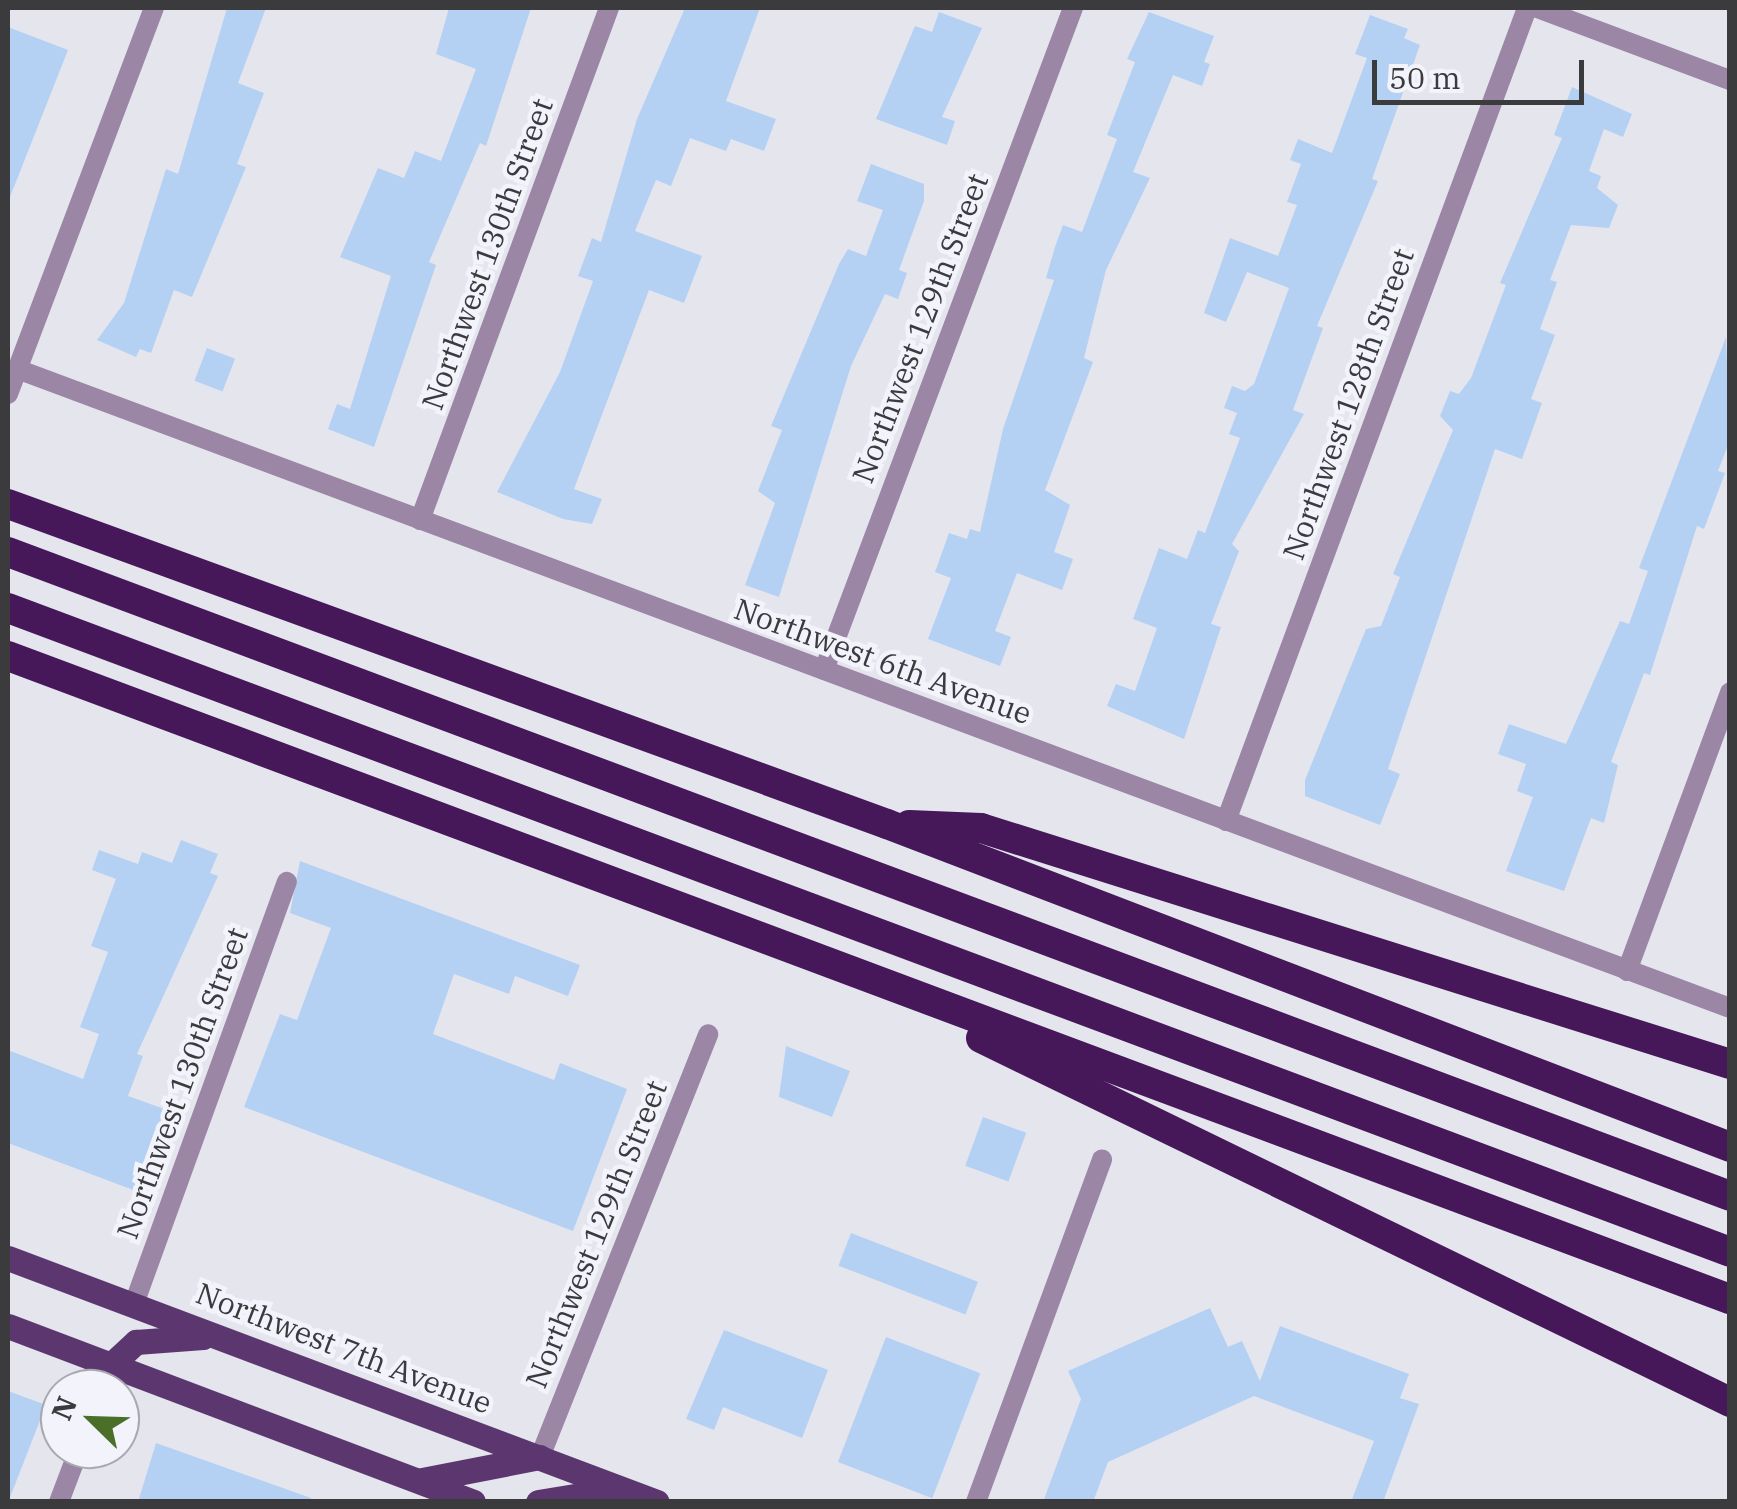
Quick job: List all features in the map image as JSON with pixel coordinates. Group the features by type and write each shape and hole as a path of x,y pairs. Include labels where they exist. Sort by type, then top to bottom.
{"highway":[{"path":"8,504 887,824 1730,1147"},
{"path":"8,552 1730,1196"},
{"path":"8,608 1730,1252"},
{"path":"8,656 1730,1299"},
{"path":"887,824 981,828 1730,1064"},
{"path":"849,971 1730,1402"}],"main road":[{"name":"Northwest 7th Avenue","path":"8,1258 657,1502"},
{"path":"8,1326 91,1369"},
{"path":"113,1369 136,1342 156,1338 228,1340"},
{"path":"140,1388 473,1502"},
{"path":"417,1480 540,1456"},
{"path":"538,1502 626,1490"}],"street":[{"path":"8,394 154,8"},
{"name":"Northwest 130th Street","path":"420,520 609,8"},
{"name":"Northwest 129th Street","path":"824,670 1073,8"},
{"name":"Northwest 128th Street","path":"1226,821 1526,8"},
{"path":"1537,8 1730,80"},
{"name":"Northwest 6th Avenue","path":"17,369 1730,1008"},
{"path":"1627,971 1730,692"},
{"name":"Northwest 130th Street","path":"134,1304 288,882"},
{"name":"Northwest 129th Street","path":"540,1456 708,1034"},
{"path":"976,1502 1102,1160"},
{"path":"59,1502 71,1469"}],"building":[{"path":"227,8 266,8 238,83 264,93 237,164 246,167 192,297 174,290 151,353 140,349 136,357 97,340 124,303 166,169 178,174"},
{"path":"449,8 531,8 486,146 480,143 429,262 436,265 374,447 328,429 337,404 350,409 391,276 340,257 378,168 404,178 415,151 441,161 476,69 436,54"},
{"path":"685,8 760,8 726,101 776,119 764,151 731,139 726,151 690,138 671,186 656,180 635,231 702,256 684,303 649,290 574,489 602,499 592,524 563,519 497,492 560,372 593,281 578,276 592,238 601,242 637,119"},
{"path":"939,12 982,28 942,117 955,121 947,145 876,119 915,26 932,32"},
{"path":"1149,12 1214,36 1204,62 1210,64 1202,86 1173,75 1133,172 1150,178 1106,270 1084,358 1093,362 1045,490 1070,505 1054,552 1073,559 1062,590 1017,573 995,631 1011,637 1000,666 928,639 951,578 935,572 949,533 967,539 970,529 980,532 1003,429 1054,280 1046,278 1055,247 1063,225 1082,232 1117,139 1107,135 1135,62 1127,59"},
{"path":"1370,15 1408,29 1404,38 1420,45 1372,179 1378,181 1317,326 1323,328 1293,410 1304,414 1232,544 1239,551 1211,624 1221,627 1184,739 1107,706 1116,684 1135,691 1157,628 1133,619 1159,548 1187,559 1198,530 1205,533 1240,438 1229,434 1237,413 1224,408 1232,386 1245,391 1254,384 1289,288 1247,272 1226,322 1204,313 1230,238 1278,256 1297,205 1287,202 1301,164 1290,160 1298,139 1332,153 1367,58 1355,54"},
{"path":"8,27 68,50 10,197 8,197"},
{"path":"1572,87 1632,114 1623,137 1604,129 1589,171 1601,176 1597,188 1618,205 1609,228 1571,225 1550,280 1557,282 1540,329 1555,335 1531,399 1542,403 1522,459 1495,449 1388,769 1400,774 1380,825 1305,796 1305,780 1366,629 1381,626 1400,577 1393,574 1453,430 1440,416 1450,391 1459,394 1471,378 1506,285 1500,283 1562,138 1554,135"},
{"path":"871,164 924,184 924,201 899,270 907,273 898,299 885,294 851,366 779,597 745,585 775,503 758,491 782,430 771,426 839,264 848,249 866,256 883,210 857,201"},
{"path":"1726,337 1730,440 1718,471 1725,473 1704,529 1697,526 1650,675 1644,673 1611,762 1618,765 1604,823 1591,818 1564,891 1506,871 1533,797 1517,791 1526,764 1498,754 1509,724 1566,744 1620,621 1629,624 1648,571 1639,568"},
{"path":"207,348 235,359 222,391 194,381"},
{"path":"181,840 218,854 210,873 218,876 137,1054 143,1056 128,1096 167,1110 136,1191 8,1143 8,1050 83,1079 99,1034 80,1027 108,952 91,946 116,879 92,870 99,850 138,864 142,852 172,863"},
{"path":"300,861 580,965 568,996 515,976 509,994 454,974 433,1034 554,1080 560,1063 627,1089 573,1231 244,1107 280,1014 297,1020 331,928 290,913"},
{"path":"786,1046 850,1071 832,1117 779,1097"},
{"path":"983,1117 1026,1133 1008,1182 965,1166"},
{"path":"851,1233 978,1282 965,1314 838,1266"},
{"path":"1210,1308 1228,1347 1242,1341 1260,1381 1280,1326 1409,1374 1400,1398 1419,1404 1383,1502 1351,1502 1374,1441 1254,1396 1108,1462 1093,1502 1043,1502 1081,1399 1068,1371"},
{"path":"724,1330 828,1370 802,1438 723,1407 714,1430 686,1419"},
{"path":"886,1337 980,1373 932,1498 838,1462"},
{"path":"8,1391 40,1403 40,1420 8,1500"},
{"path":"156,1443 311,1498 311,1502 138,1502"}]}
